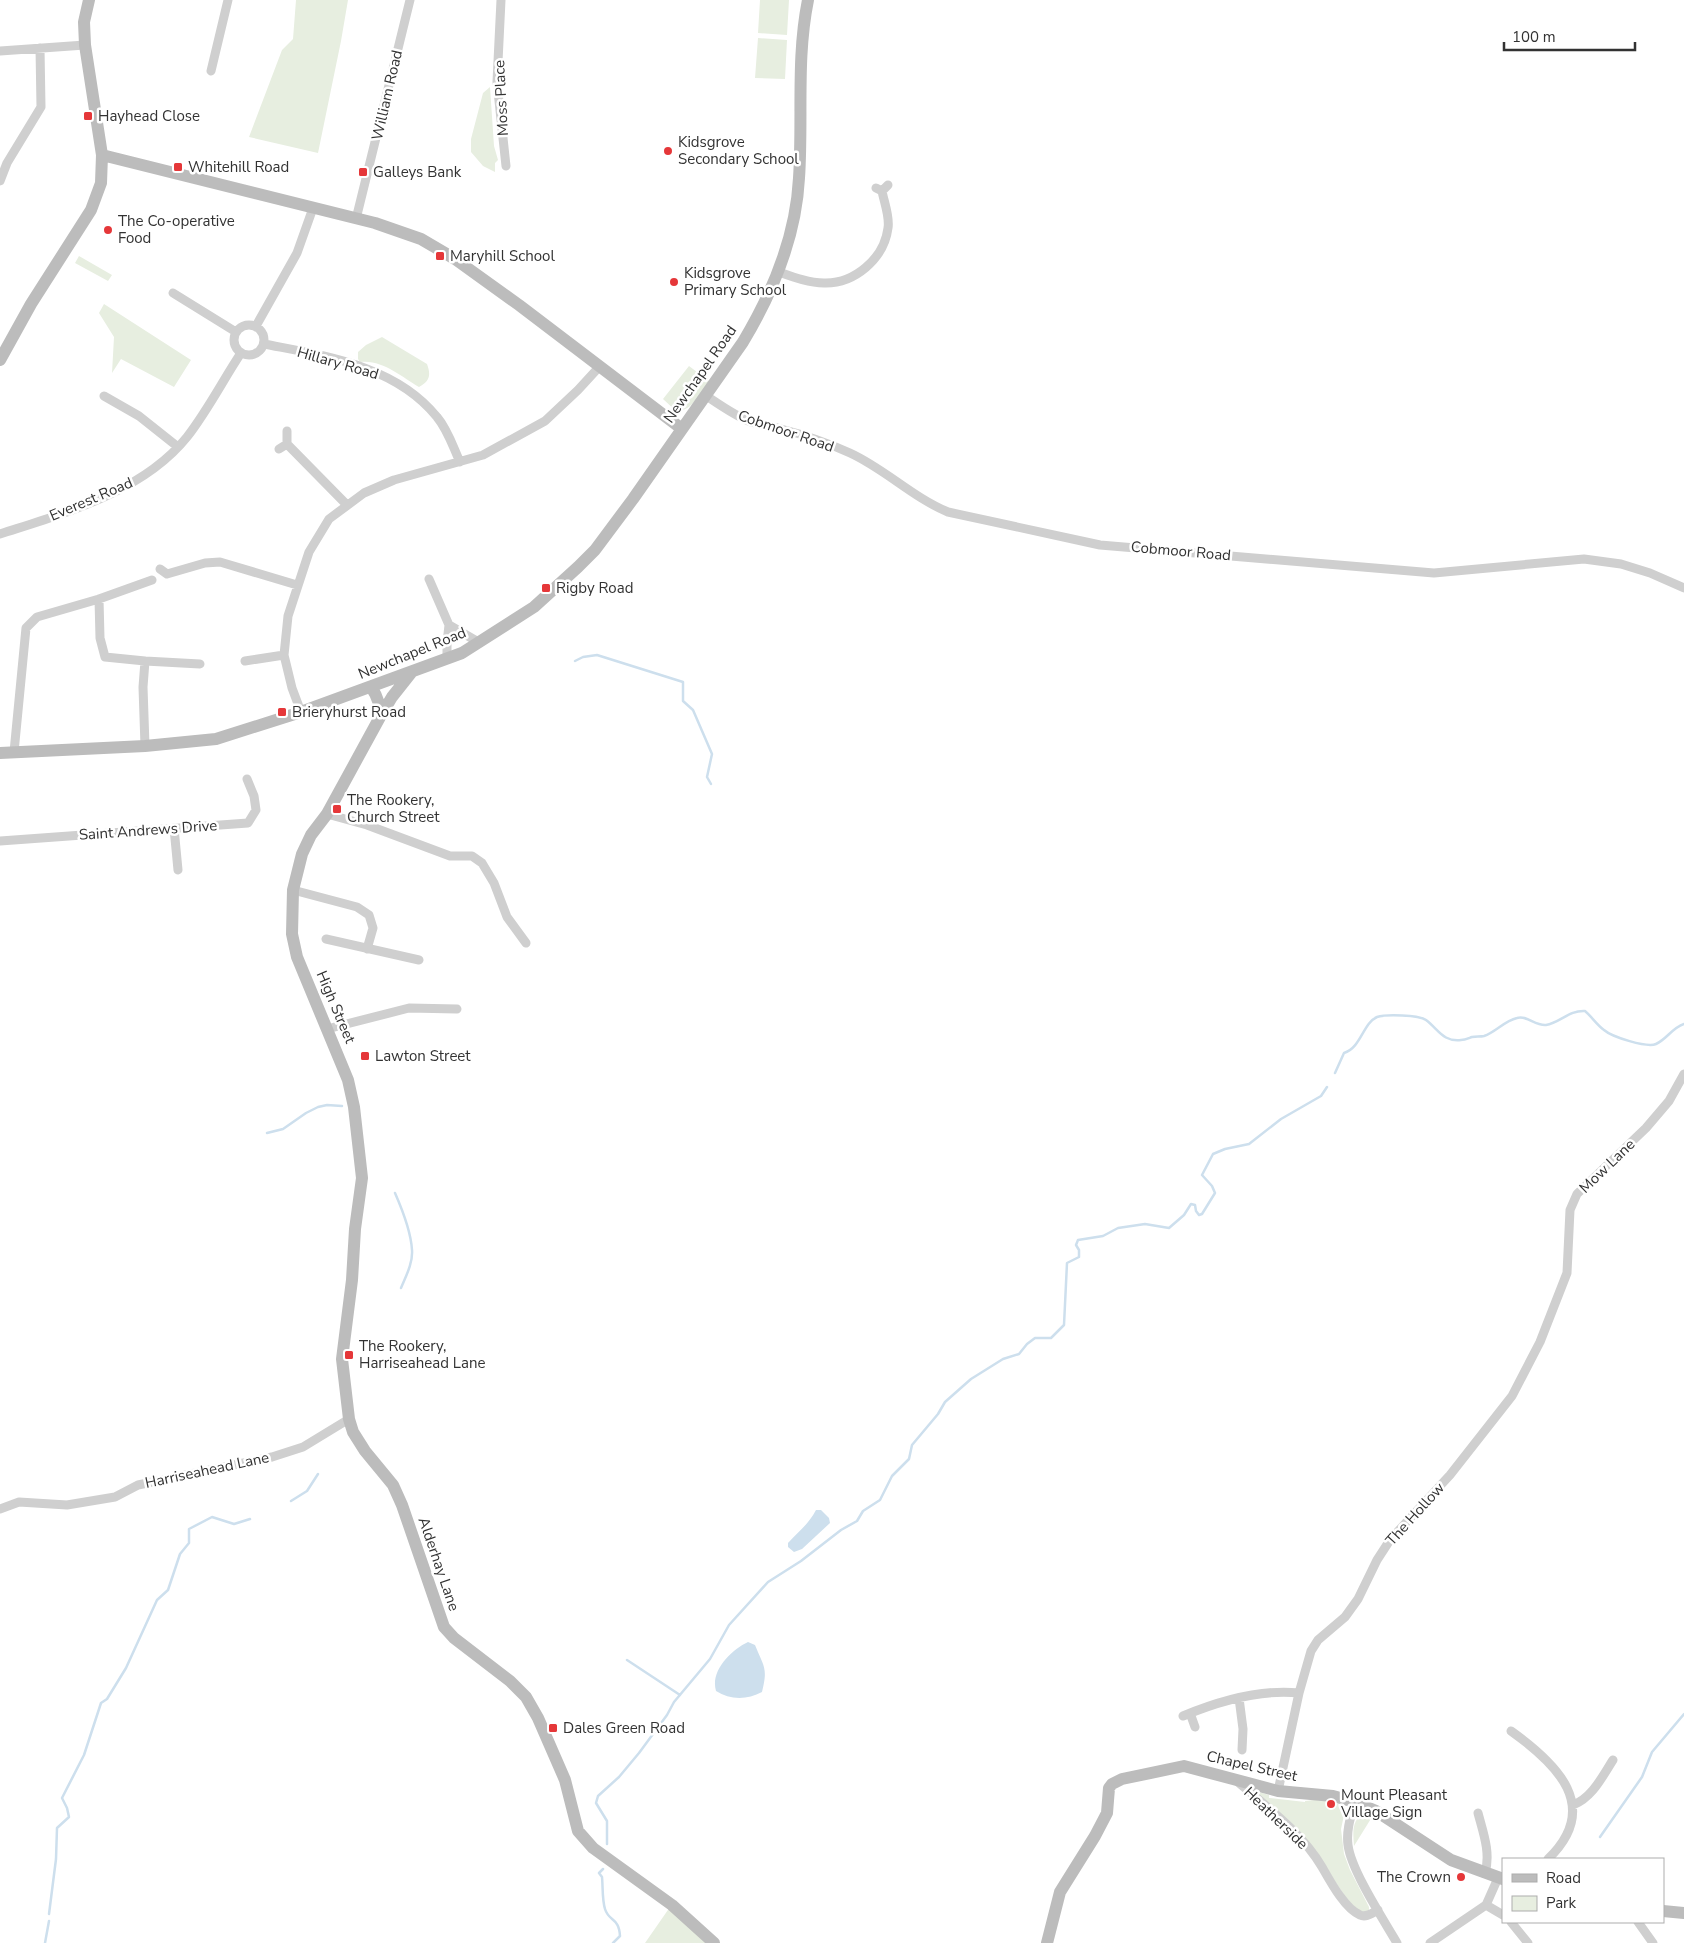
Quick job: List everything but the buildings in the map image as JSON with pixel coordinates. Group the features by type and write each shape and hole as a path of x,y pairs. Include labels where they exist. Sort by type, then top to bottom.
{"street":[{"path":"0,360 31,304 91,210 101,183 102,155 85,45 84,22 89,0"},
{"path":"211,71 228,0"},
{"name":"William Road","path":"356,219 410,0"},
{"name":"Moss Place","path":"501,0 497,82 506,166"},
{"name":"Newchapel Road","path":"0,753 145,746 216,739 301,712 462,653 534,606 578,567 609,533 743,342 757,319 779,272 793,224 799,180 800,72 804,22 808,0"},
{"path":"0,51 85,45"},
{"path":"0,181 4,161 41,107 40,48"},
{"path":"102,155 376,223 421,239 455,259 600,366 682,430"},
{"path":"779,272 822,284 845,280 866,268 883,246 888,228 882,188"},
{"path":"256,326 297,253 313,208"},
{"path":"173,293 236,332"},
{"path":"243,326 256,326 262,333 264,344 255,354 241,353 234,343 236,332 243,326"},
{"name":"Hillary Road","path":"264,344 344,362 374,371 403,386 420,399 438,418 460,462"},
{"name":"Everest Road","path":"0,534 115,492 158,467 178,447 207,410 241,353"},
{"path":"301,712 292,688 284,655 288,616 309,552 318,534 329,519 364,493 394,480 483,455 545,422 600,366"},
{"name":"Cobmoor Road","path":"705,395 736,415 752,422 817,439 850,453 877,467 912,493 948,512 1100,545 1434,573 1584,559 1621,564 1650,573 1684,588"},
{"path":"104,396 139,416 178,447"},
{"path":"286,431 283,447 347,505"},
{"path":"160,569 168,574 205,563 220,562 297,586"},
{"path":"428,579 449,625 446,643 447,659"},
{"path":"14,752 26,628 37,617 99,599 152,580"},
{"path":"99,599 100,638 105,657 200,664"},
{"path":"449,625 480,643"},
{"path":"245,661 284,655"},
{"path":"145,661 143,687 145,746"},
{"name":"High Street","path":"349,1419 342,1359 362,1178 354,1107 348,1080 295,950 292,934 293,890 302,854 311,835 327,814 392,697 413,671"},
{"path":"371,687 377,696 380,706 380,717"},
{"name":"Saint Andrews Drive","path":"0,841 248,823 256,810 247,779"},
{"path":"327,814 367,825 450,856 472,856 482,862 494,883 507,917 526,943"},
{"path":"174,828 178,870"},
{"path":"293,890 357,907 369,915 373,928 367,949"},
{"path":"326,939 418,960"},
{"path":"327,1029 409,1008 456,1009"},
{"name":"Mow Lane","path":"1567,1273 1570,1210 1577,1194 1646,1128 1669,1101 1684,1074"},
{"name":"The Hollow","path":"1278,1791 1311,1651 1318,1640 1345,1618 1358,1599 1377,1560 1390,1540 1450,1475 1512,1396 1540,1342 1567,1273"},
{"name":"Harriseahead Lane","path":"0,1509 19,1502 67,1505 114,1496 138,1485 272,1457 303,1447 349,1419"},
{"name":"Alderhay Lane","path":"349,1419 353,1432 365,1451 393,1485 402,1505 444,1627 454,1638 510,1681 526,1697 538,1718 565,1780 578,1831 593,1848 672,1905 714,1943"},
{"path":"1195,1727 1186,1715 1239,1698 1281,1691 1300,1693"},
{"path":"1239,1698 1243,1729 1242,1750"},
{"path":"1511,1731 1538,1750 1551,1764 1562,1780 1573,1805 1573,1818 1569,1831 1563,1842 1549,1858"},
{"path":"1573,1805 1582,1802 1589,1795 1613,1760"},
{"name":"Chapel Street","path":"1047,1943 1060,1892 1107,1813 1109,1788 1112,1784 1122,1779 1184,1766 1278,1791 1333,1796 1355,1802 1376,1810 1451,1860 1500,1879"},
{"name":"Heatherside","path":"1234,1778 1297,1836 1318,1861 1331,1885 1358,1914 1366,1916 1378,1910"},
{"path":"1355,1802 1349,1823 1349,1852 1397,1943"},
{"path":"1478,1813 1486,1843 1487,1867 1485,1873"},
{"path":"1430,1943 1486,1905 1500,1879"},
{"path":"1486,1905 1502,1914"},
{"path":"1664,1911 1684,1913"},
{"path":"1512,1923 1528,1943"},
{"path":"1639,1923 1653,1943"}],"green space":[{"path":"296,0 348,0 318,153 249,137 282,50 293,39"},
{"path":"760,0 789,0 787,35 758,33"},
{"path":"758,38 787,40 785,79 755,78"},
{"path":"490,87 494,146 498,160 495,163 495,172 483,166 471,152 471,139 483,93"},
{"path":"79,256 112,275 108,281 75,263"},
{"path":"104,304 191,360 174,387 121,359 112,373 114,337 99,313"},
{"path":"382,337 427,364 429,375 425,382 419,387 384,366 376,363 360,362 358,352 366,345"},
{"path":"689,366 709,381 691,405 676,411 663,399"},
{"path":"1249,1789 1269,1795 1269,1798 1305,1802 1309,1800 1325,1800 1339,1804 1342,1807 1344,1815 1341,1829 1344,1854 1369,1907 1369,1911 1362,1913 1349,1902 1320,1859"},
{"path":"1367,1814 1372,1817 1354,1846 1354,1826 1358,1818"},
{"path":"670,1907 709,1943 645,1943"}],"water":[{"path":"816,1510 821,1510 829,1518 830,1523 802,1549 794,1552 788,1547 788,1543 807,1524"},
{"path":"748,1642 755,1645 763,1663 765,1678 762,1692 745,1698 721,1694 716,1691 715,1683 719,1669 735,1650"}],"waterway":[{"path":"575,661 583,657 597,655 683,682 683,701 693,710 712,754 707,777 711,784"},
{"path":"1335,1073 1344,1053 1354,1046 1368,1024 1381,1016 1422,1018 1445,1037 1455,1040 1484,1036 1521,1017 1546,1025 1579,1011 1585,1011 1599,1026 1614,1036 1652,1045 1684,1024"},
{"path":"607,1844 607,1821 596,1803 598,1796 619,1777 639,1753 667,1715 674,1702 710,1659 729,1625 768,1582 801,1561 841,1530 857,1521 863,1511 880,1500 892,1476 909,1459 912,1445 938,1414 945,1402 971,1379 1003,1359 1019,1354 1035,1338 1051,1338 1064,1325 1067,1263 1079,1257 1079,1250 1076,1245 1078,1240 1103,1236 1118,1228 1145,1224 1169,1228 1184,1215 1191,1204 1195,1205 1199,1215 1202,1214 1215,1193 1212,1186 1202,1175 1213,1154 1225,1149 1249,1144 1281,1119 1321,1096 1327,1087"},
{"path":"267,1133 283,1129 318,1107 327,1105 342,1106"},
{"path":"395,1193 408,1228 412,1250 410,1265 401,1288"},
{"path":"291,1501 307,1491 318,1474"},
{"path":"49,1914 56,1859 57,1828 69,1817 62,1798 84,1755 101,1703 107,1699 126,1668 157,1600 168,1590 180,1554 189,1543 189,1529 212,1517 234,1524 250,1519"},
{"path":"627,1660 680,1695"},
{"path":"1600,1837 1642,1777 1652,1752 1684,1714"},
{"path":"603,1869 599,1873 602,1877 605,1909 618,1926 620,1936 613,1943"},
{"path":"45,1943 49,1921"}],"place":[{"name":"Hayhead Close","path":"88,116"},
{"name":"Kidsgrove Secondary School","path":"668,151"},
{"name":"Whitehill Road","path":"178,167"},
{"name":"Galleys Bank","path":"363,172"},
{"name":"The Co-operative Food","path":"108,230"},
{"name":"Maryhill School","path":"440,256"},
{"name":"Kidsgrove Primary School","path":"674,282"},
{"name":"Rigby Road","path":"546,588"},
{"name":"Brieryhurst Road","path":"282,712"},
{"name":"The Rookery, Church Street","path":"337,809"},
{"name":"Lawton Street","path":"365,1056"},
{"name":"The Rookery, Harriseahead Lane","path":"349,1355"},
{"name":"Dales Green Road","path":"553,1728"},
{"name":"Mount Pleasant Village Sign","path":"1331,1804"},
{"name":"The Crown","path":"1461,1877"}]}
